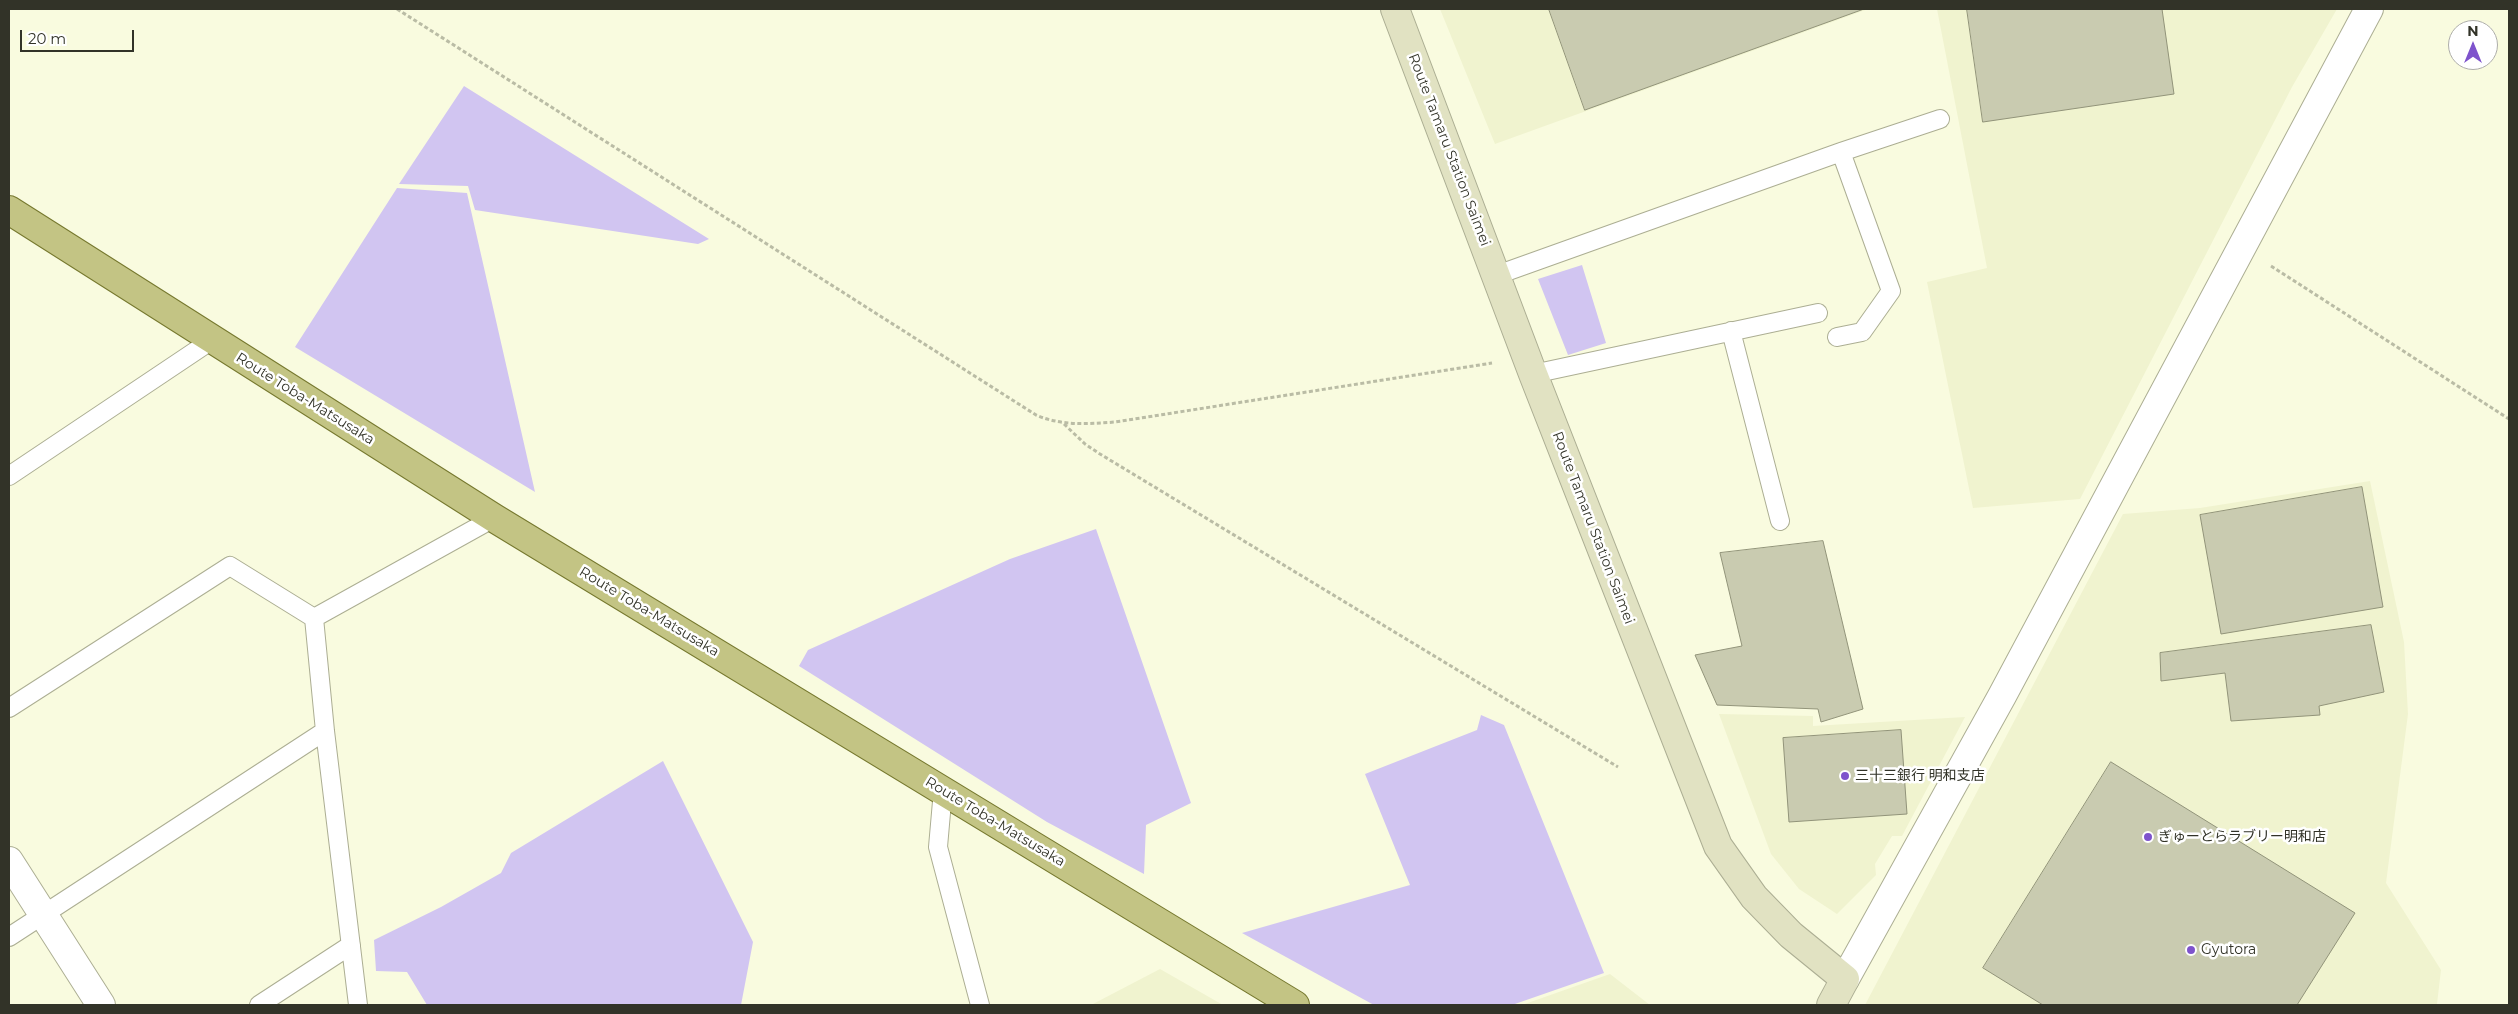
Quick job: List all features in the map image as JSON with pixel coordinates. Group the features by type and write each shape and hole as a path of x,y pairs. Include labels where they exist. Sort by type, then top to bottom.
{"main road":[{"name":"Route Tamaru Station Saimei","path":"1395,9 1530,366 1718,846 1754,897 1791,935 1845,979"},
{"name":"Route Toba-Matsusaka","path":"9,210 494,518 1295,1005"},
{"path":"1831,1005 1845,979"}],"street":[{"path":"1845,979 2002,696 2369,9"},
{"path":"9,860 101,1005"}],"lane":[{"path":"1497,275 1841,152 1940,119"},
{"path":"1837,337 1862,332 1891,290 1841,152"},
{"path":"1530,366 1731,331 1818,313"},
{"path":"1731,331 1780,521"},
{"path":"9,476 212,340"},
{"path":"314,618 494,518"},
{"path":"9,708 230,566 314,618"},
{"path":"314,618 325,731 358,1005"},
{"path":"9,937 325,731"},
{"path":"943,790 938,847 980,1005"},
{"path":"259,1005 351,945"}],"path":[{"path":"397,9 1036,416 1063,423 1115,422 1530,366"},
{"path":"2241,247 2509,418"},
{"path":"1063,423 1075,436 1093,449 1618,768"}],"shaded area":[{"path":"1440,9 1868,9 1495,144"},
{"path":"1937,9 2337,9 2292,87 2080,499 1973,508 1927,282 1987,268"},
{"path":"464,86 709,239 698,244 475,210 468,186 399,184"},
{"path":"397,188 467,193 535,492 295,347"},
{"path":"1582,265 1606,343 1568,355 1538,279"},
{"path":"2370,481 2404,642 2408,714 2386,883 2441,970 2437,1004 2439,1005 1865,1005 2123,514 2200,508"},
{"path":"1096,529 1191,803 1146,825 1144,874 1047,822 799,666 808,650 1010,559"},
{"path":"1719,714 1813,716 1813,726 1965,717 1902,836 1892,836 1875,864 1876,875 1837,914 1799,889 1771,854"},
{"path":"1481,715 1504,725 1604,973 1512,1005 1374,1005 1242,933 1410,885 1365,774 1477,730"},
{"path":"663,761 753,942 741,1005 427,1005 407,972 376,971 374,940 441,907 501,873 511,853"},
{"path":"1160,969 1223,1005 1091,1005"},
{"path":"1610,974 1650,1005 1522,1005"}],"building":[{"path":"1549,9 1864,9 1585,110"},
{"path":"1967,9 2162,9 2174,94 1983,122"},
{"path":"2362,487 2383,607 2221,634 2200,515"},
{"path":"1823,541 1863,709 1821,722 1818,709 1717,705 1695,655 1742,646 1720,553"},
{"path":"2371,625 2384,692 2319,706 2320,715 2231,721 2225,673 2161,681 2160,653"},
{"name":"三十三銀行 明和支店","path":"1901,730 1907,814 1789,822 1783,738"},
{"name":"ぎゅーとらラブリー明和店","path":"2111,762 2355,913 2297,1005 2043,1005 1983,968"}],"place":[{"name":"三十三銀行 明和支店","path":"1845,776"},
{"name":"ぎゅーとらラブリー明和店","path":"2148,837"},
{"name":"Gyutora","path":"2191,950"}]}
